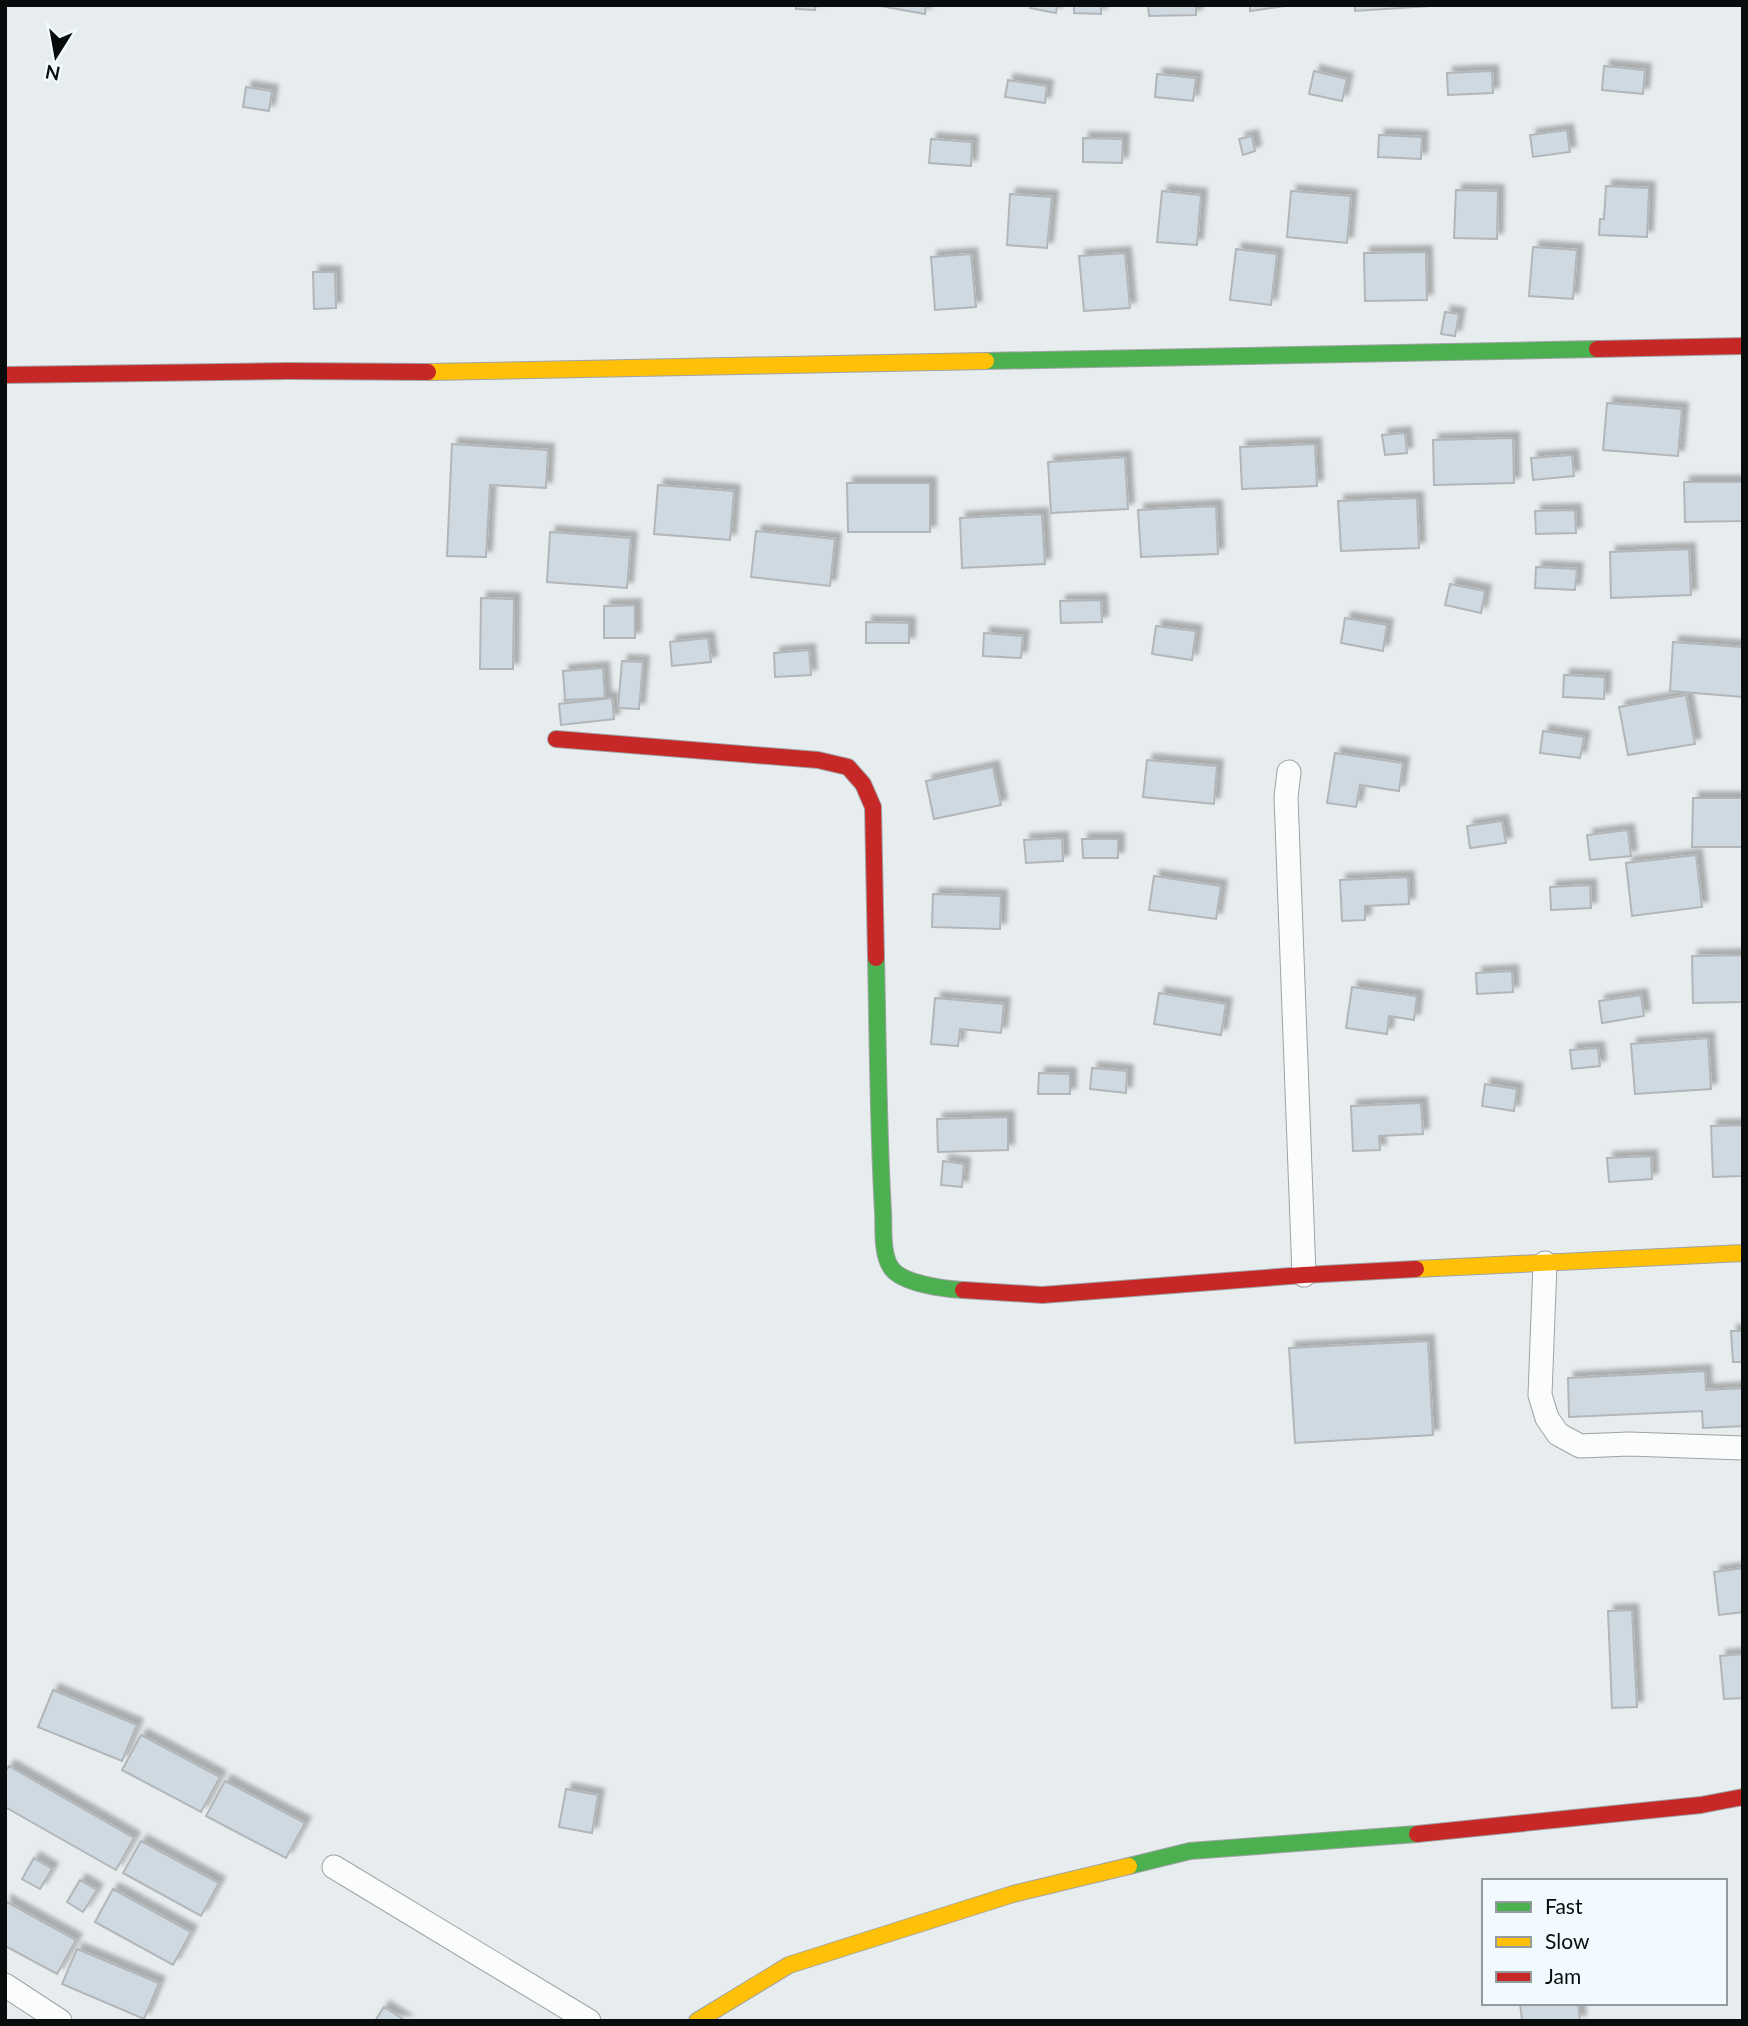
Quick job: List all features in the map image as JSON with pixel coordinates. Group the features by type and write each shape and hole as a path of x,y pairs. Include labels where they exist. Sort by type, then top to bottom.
{"street":[{"path":"5,375 445,372 1743,346"},
{"path":"556,739 818,760 848,767 863,785 873,807 880,1163 886,1252 892,1269 904,1277 937,1288 1042,1295 1304,1275 1743,1253"},
{"path":"1289,772 1286,797 1304,1275"},
{"path":"1545,1263 1540,1395 1547,1418 1558,1434 1580,1446 1629,1444 1743,1448"},
{"path":"697,2021 789,1965 1013,1894 1191,1850 1475,1829 1701,1805 1743,1797"},
{"path":"334,1867 589,2021"},
{"path":"5,1985 60,2021"}],"building":[{"path":"796,5 816,5 815,10 796,9"},
{"path":"875,5 926,5 925,14"},
{"path":"1031,5 1057,5 1056,13 1030,8"},
{"path":"1074,5 1101,5 1101,14 1074,13"},
{"path":"1148,5 1196,5 1196,15 1149,16"},
{"path":"1250,5 1292,5 1250,11"},
{"path":"1355,5 1446,5 1355,11"},
{"path":"1604,66 1645,70 1643,94 1602,90"},
{"path":"1314,71 1347,79 1342,101 1309,94"},
{"path":"1492,71 1493,93 1448,95 1447,73"},
{"path":"1157,74 1196,78 1193,101 1155,97"},
{"path":"1008,80 1047,86 1045,103 1005,97"},
{"path":"246,87 272,91 269,111 243,107"},
{"path":"1567,130 1570,152 1533,157 1530,135"},
{"path":"1379,135 1422,137 1421,159 1378,157"},
{"path":"1252,136 1255,151 1243,155 1239,139"},
{"path":"1083,138 1123,139 1122,163 1083,162"},
{"path":"931,139 972,142 971,166 929,163"},
{"path":"1606,186 1649,188 1647,237 1599,235 1600,219 1604,219"},
{"path":"1456,190 1498,191 1497,239 1454,238"},
{"path":"1162,191 1201,195 1197,245 1157,242"},
{"path":"1291,191 1351,196 1347,243 1287,237"},
{"path":"1010,194 1052,197 1047,248 1007,245"},
{"path":"1533,247 1577,250 1573,299 1529,296"},
{"path":"1236,249 1277,254 1271,305 1230,300"},
{"path":"1426,252 1427,300 1365,301 1364,253"},
{"path":"1125,253 1130,308 1084,311 1079,256"},
{"path":"971,254 976,307 935,310 931,257"},
{"path":"313,272 335,272 336,308 314,309"},
{"path":"1445,312 1459,314 1455,336 1441,334"},
{"path":"1607,403 1682,409 1678,456 1603,450"},
{"path":"1405,433 1407,453 1385,455 1382,435"},
{"path":"1513,438 1514,483 1434,485 1433,440"},
{"path":"452,444 548,450 546,488 490,485 486,557 447,556"},
{"path":"1315,444 1317,486 1242,489 1240,447"},
{"path":"1572,455 1574,476 1533,480 1531,458"},
{"path":"1125,457 1128,509 1051,513 1048,462"},
{"path":"1684,482 1743,482 1743,521 1685,522"},
{"path":"847,483 930,483 930,532 848,532"},
{"path":"658,485 734,491 730,540 654,534"},
{"path":"1417,498 1419,548 1341,551 1338,501"},
{"path":"1216,506 1218,554 1141,557 1138,510"},
{"path":"1575,510 1576,533 1536,534 1535,511"},
{"path":"1042,514 1045,564 962,568 960,518"},
{"path":"756,531 835,539 830,586 751,577"},
{"path":"550,532 631,538 627,588 547,582"},
{"path":"1689,549 1691,595 1611,598 1610,552"},
{"path":"1536,567 1577,569 1575,590 1535,588"},
{"path":"1450,584 1485,591 1481,613 1445,605"},
{"path":"481,598 514,599 513,669 480,669"},
{"path":"1101,600 1102,622 1061,623 1060,601"},
{"path":"635,605 635,638 604,638 604,606"},
{"path":"1345,618 1387,625 1383,651 1341,643"},
{"path":"866,622 909,623 909,643 866,643"},
{"path":"1156,626 1196,631 1192,660 1152,654"},
{"path":"984,633 1023,636 1021,658 983,656"},
{"path":"708,638 711,662 672,666 670,642"},
{"path":"1673,642 1743,647 1743,697 1670,691"},
{"path":"809,650 811,675 775,677 774,653"},
{"path":"622,661 643,662 639,709 618,708"},
{"path":"603,668 605,698 565,700 563,671"},
{"path":"1564,675 1605,677 1604,699 1563,697"},
{"path":"1686,695 1695,744 1628,755 1619,707"},
{"path":"612,698 614,719 561,725 559,704"},
{"path":"1543,731 1584,737 1580,758 1540,753"},
{"path":"1335,753 1403,763 1399,791 1360,785 1356,807 1327,803"},
{"path":"1147,760 1217,766 1214,804 1143,797"},
{"path":"993,767 1001,805 934,819 926,781"},
{"path":"1693,798 1743,798 1743,847 1692,847"},
{"path":"1502,821 1506,843 1470,848 1467,826"},
{"path":"1628,830 1631,856 1590,860 1587,835"},
{"path":"1062,838 1063,861 1026,863 1024,840"},
{"path":"1082,839 1118,839 1118,858 1083,858"},
{"path":"1696,855 1702,907 1632,916 1626,863"},
{"path":"1154,876 1221,886 1216,919 1149,910"},
{"path":"1408,877 1409,904 1365,906 1365,920 1342,921 1340,880"},
{"path":"1590,885 1591,908 1551,910 1550,887"},
{"path":"933,894 1001,896 1000,929 932,927"},
{"path":"1743,955 1743,1002 1693,1003 1692,956"},
{"path":"1512,971 1513,992 1477,994 1476,973"},
{"path":"1352,987 1417,996 1414,1020 1389,1016 1387,1034 1346,1028"},
{"path":"1159,993 1226,1004 1221,1035 1154,1024"},
{"path":"1641,995 1644,1016 1602,1023 1599,1001"},
{"path":"935,998 1004,1004 1001,1033 960,1029 958,1046 931,1044"},
{"path":"1708,1038 1711,1089 1635,1094 1631,1044"},
{"path":"1598,1048 1600,1066 1572,1069 1570,1050"},
{"path":"1092,1068 1127,1071 1126,1093 1090,1089"},
{"path":"1039,1073 1070,1074 1070,1094 1038,1094"},
{"path":"1485,1084 1517,1089 1514,1111 1482,1106"},
{"path":"1421,1103 1423,1134 1379,1136 1380,1150 1353,1151 1351,1106"},
{"path":"1008,1117 1008,1150 938,1152 937,1119"},
{"path":"1743,1125 1743,1176 1713,1177 1711,1126"},
{"path":"1651,1156 1652,1179 1609,1182 1607,1158"},
{"path":"943,1161 964,1164 962,1187 941,1185"},
{"path":"1731,1331 1743,1331 1743,1362 1733,1362"},
{"path":"1428,1341 1433,1435 1295,1443 1289,1348"},
{"path":"1705,1371 1706,1390 1743,1388 1743,1426 1703,1428 1702,1411 1569,1417 1568,1378"},
{"path":"1743,1568 1743,1612 1719,1615 1714,1572"},
{"path":"1632,1610 1637,1707 1612,1708 1608,1611"},
{"path":"1743,1654 1743,1698 1724,1699 1720,1656"},
{"path":"53,1690 137,1725 122,1761 38,1727"},
{"path":"141,1735 220,1777 201,1812 122,1770"},
{"path":"9,1766 134,1838 116,1870 5,1807 5,1772"},
{"path":"225,1781 305,1823 286,1858 206,1816"},
{"path":"566,1789 598,1795 592,1833 559,1827"},
{"path":"141,1841 219,1883 201,1916 123,1873"},
{"path":"34,1858 52,1869 40,1889 22,1879"},
{"path":"80,1880 97,1890 83,1912 67,1902"},
{"path":"113,1889 191,1932 173,1965 95,1922"},
{"path":"5,1901 76,1940 57,1974 5,1946"},
{"path":"77,1949 159,1983 144,2019 62,1984"},
{"path":"1520,2005 1578,2005 1580,2021 1522,2021"},
{"path":"384,2007 406,2021 375,2021"}],"traffic: fast":[{"path":"986,361 1597,349"},
{"path":"876,958 880,1148 886,1256 892,1269 915,1282 963,1290"},
{"path":"1129,1866 1190,1851 1417,1834"}],"traffic: slow":[{"path":"428,372 986,361"},
{"path":"1416,1269 1743,1253"},
{"path":"697,2021 789,1965 1013,1894 1129,1866"}],"traffic: jam":[{"path":"1597,349 1743,346"},
{"path":"5,375 428,372"},
{"path":"556,739 818,760 848,767 863,784 873,807 876,958"},
{"path":"963,1290 1042,1295 1416,1269"},
{"path":"1417,1834 1701,1805 1743,1797"}]}
